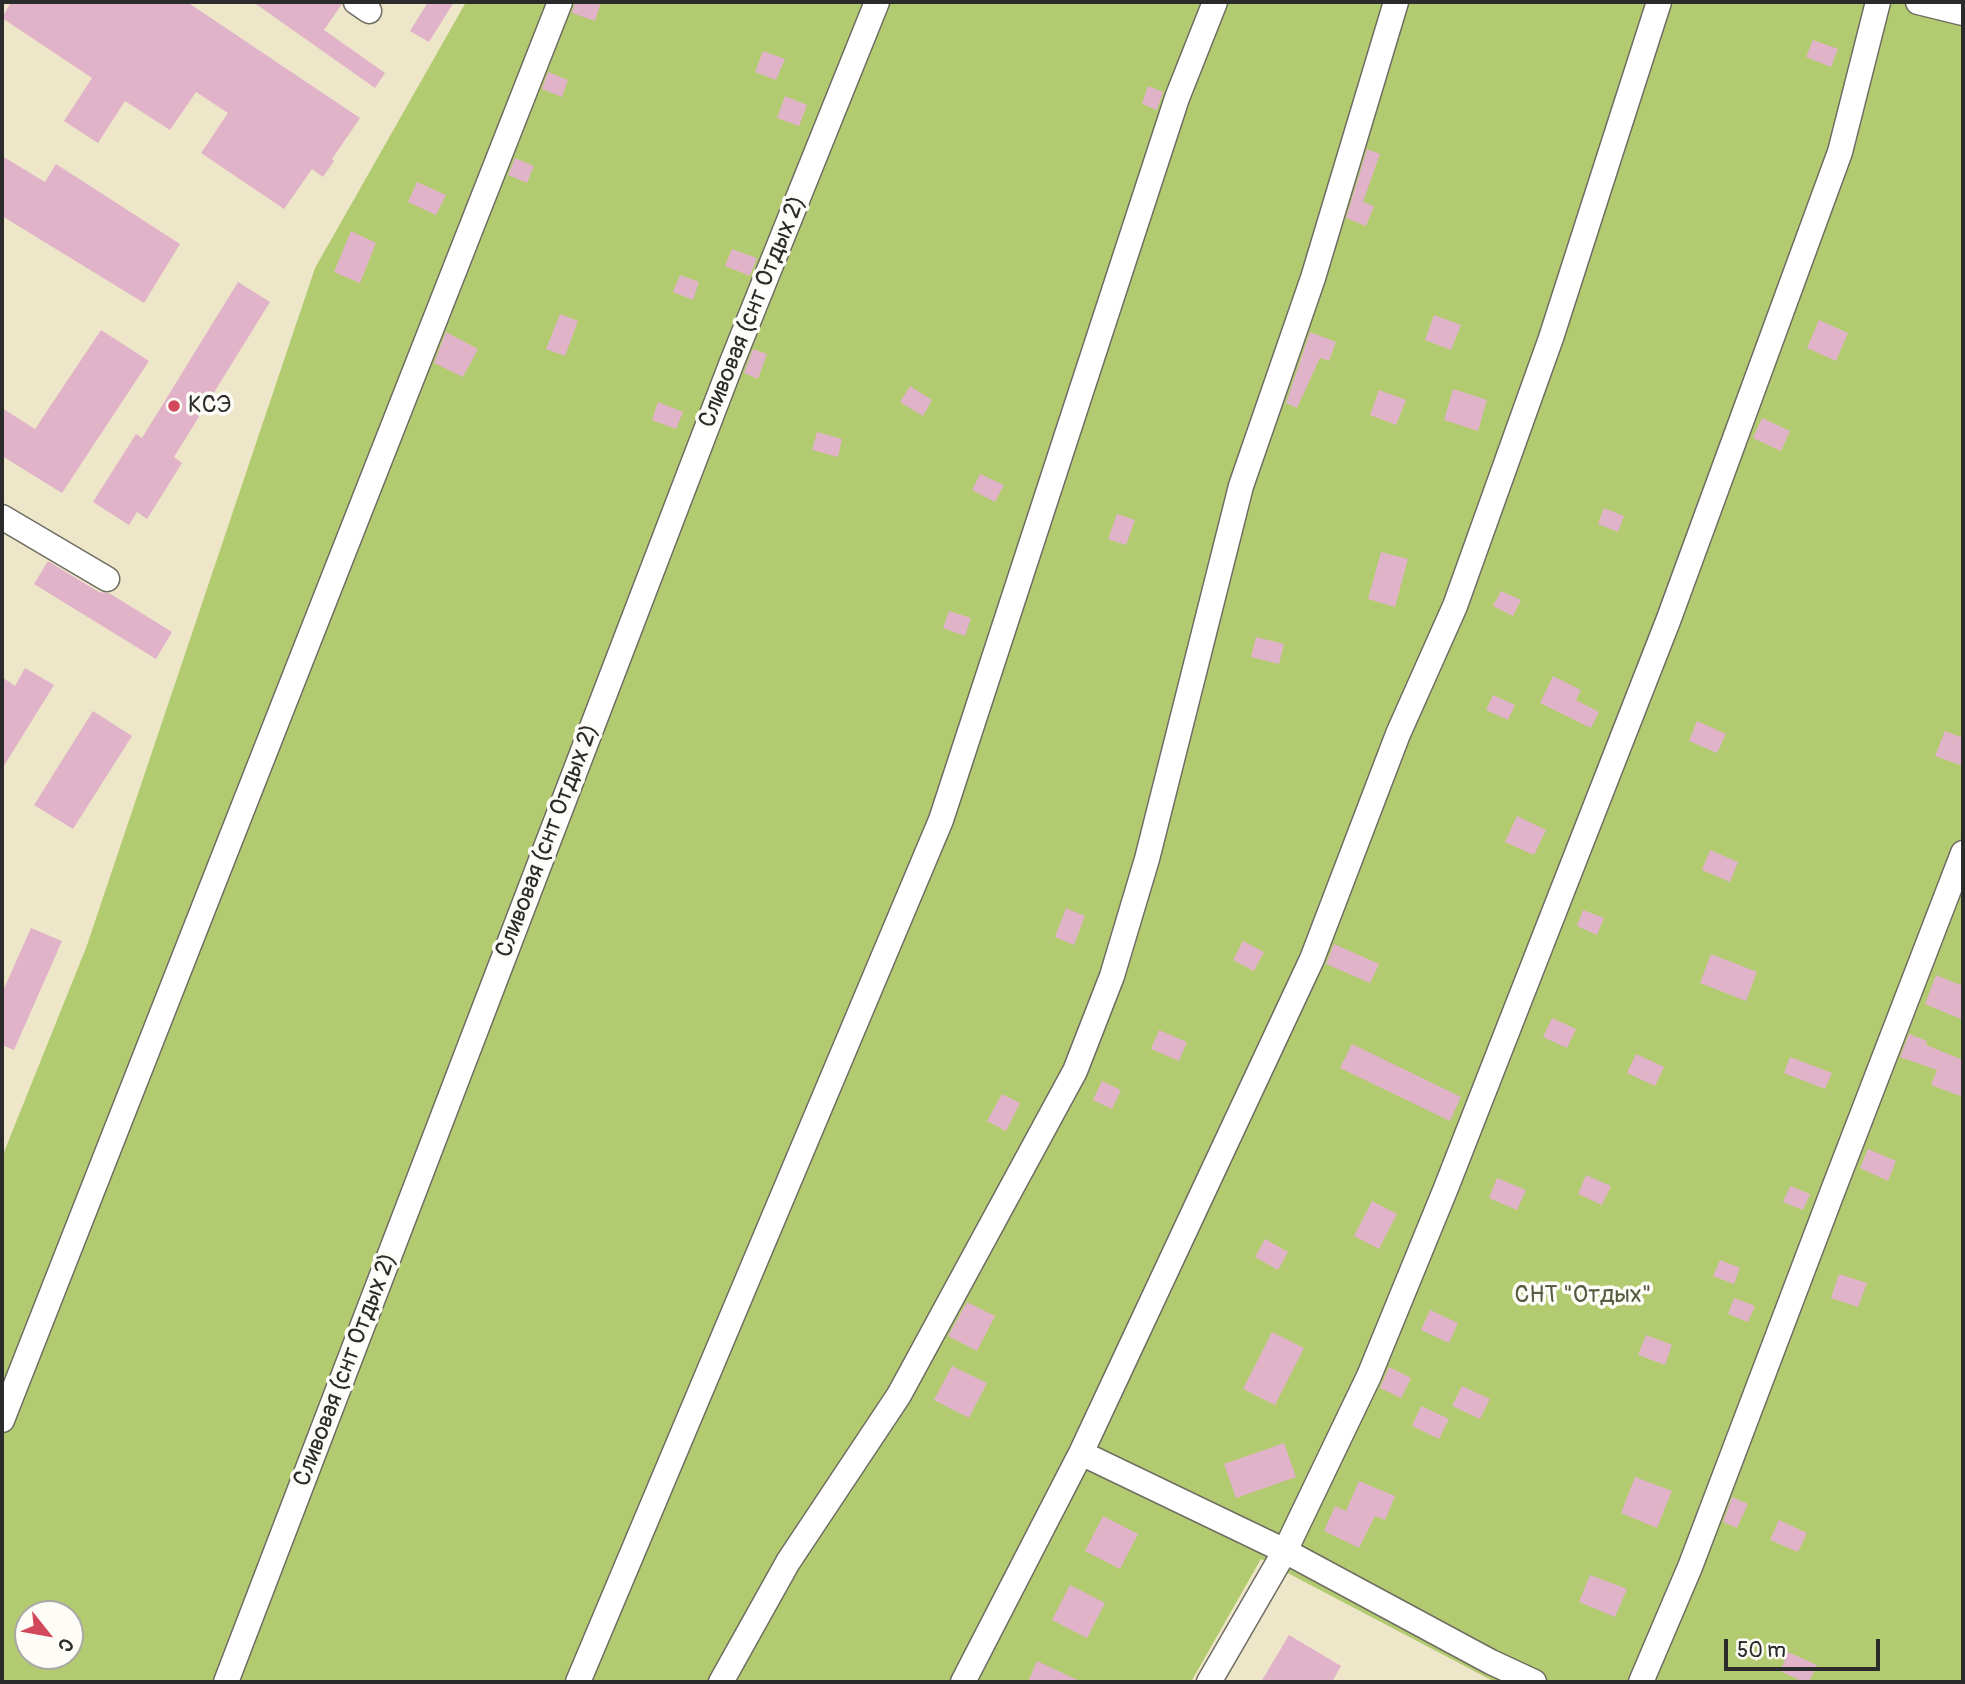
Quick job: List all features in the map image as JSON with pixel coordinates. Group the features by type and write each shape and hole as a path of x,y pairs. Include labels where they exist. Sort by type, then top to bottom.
{"lane":[{"path":"2,1420 560,2"},
{"name":"Сливовая (снт Отдых 2)","path":"226,1682 732,362 877,2"},
{"path":"578,1682 941,820 1177,99 1215,2"},
{"path":"721,1682 789,1562 899,1395 1075,1071 1112,976 1147,859 1241,486 1313,278 1396,2"},
{"path":"963,1682 1081,1453 1312,959 1398,734 1455,606 1551,338 1659,2"},
{"path":"1209,1682 1285,1551 1374,1364 1446,1188 1668,621 1840,152 1878,2"},
{"path":"1918,2 1963,13"},
{"path":"2,517 107,579"},
{"path":"1641,1682 1690,1567 1963,853"},
{"path":"1081,1453 1285,1551 1491,1662 1534,1682"}],"green space":[{"name":"СНТ \"Отдых\"","path":"466,2 1963,2 1963,1682 1495,1682 1261,1559 1191,1682 2,1682 2,1157 86,948 315,268"}],"building":[{"path":"11,2 187,2 360,118 323,177 312,169 284,209 201,153 228,113 196,92 170,130 125,101 98,143 64,121 92,78 2,18"},
{"path":"253,2 341,2 324,30 385,73 375,88"},
{"path":"428,2 454,2 429,42 410,31"},
{"path":"575,2 601,2 595,21 572,13"},
{"path":"1813,40 1838,49 1831,67 1806,57"},
{"path":"763,51 785,59 776,80 755,72"},
{"path":"548,72 568,80 562,97 542,89"},
{"path":"1148,86 1163,92 1157,110 1142,104"},
{"path":"785,96 807,105 799,126 777,118"},
{"path":"1367,149 1380,154 1363,202 1374,206 1366,226 1346,218"},
{"path":"2,156 45,182 56,164 180,244 144,303 2,216"},
{"path":"515,158 534,166 527,183 508,175"},
{"path":"417,182 446,195 436,215 408,202"},
{"path":"351,231 376,243 360,283 334,272"},
{"path":"732,249 757,258 750,276 725,266"},
{"path":"680,275 699,282 693,300 673,292"},
{"path":"238,282 270,302 174,457 182,463 147,519 137,512 129,525 93,502 136,434 142,438"},
{"path":"560,314 578,321 565,356 546,349"},
{"path":"1434,315 1461,325 1451,350 1425,340"},
{"path":"1819,320 1848,333 1836,361 1807,348"},
{"path":"101,330 149,361 62,493 2,456 2,408 35,429"},
{"path":"446,332 478,349 463,377 434,363"},
{"path":"1310,332 1336,342 1329,361 1320,358 1297,408 1286,403"},
{"path":"753,349 767,354 758,379 744,373"},
{"path":"910,386 932,400 923,416 900,402"},
{"path":"1453,389 1487,400 1478,431 1444,420"},
{"path":"1379,390 1406,400 1396,425 1370,415"},
{"path":"658,402 683,412 676,429 652,420"},
{"path":"1762,418 1790,431 1781,451 1753,438"},
{"path":"817,432 842,439 838,457 812,450"},
{"path":"980,474 1004,485 995,502 972,490"},
{"path":"1604,508 1624,516 1618,532 1598,524"},
{"path":"1117,514 1135,520 1126,545 1108,539"},
{"path":"1381,552 1408,559 1395,607 1368,599"},
{"path":"48,561 99,592 109,593 172,632 156,659 34,584"},
{"path":"1501,591 1521,600 1513,616 1493,606"},
{"path":"949,611 971,618 965,636 943,628"},
{"path":"1256,637 1284,644 1279,664 1251,657"},
{"path":"25,668 54,685 2,769 2,677 15,686"},
{"path":"1553,676 1581,690 1576,700 1599,712 1591,728 1540,703"},
{"path":"1493,695 1515,705 1508,720 1486,710"},
{"path":"93,711 132,736 73,829 34,805"},
{"path":"1697,721 1726,734 1717,753 1689,741"},
{"path":"1945,731 1963,738 1963,766 1935,756"},
{"path":"1517,816 1546,830 1534,855 1505,842"},
{"path":"1710,850 1738,862 1730,882 1702,870"},
{"path":"1066,908 1085,916 1074,945 1055,937"},
{"path":"1583,910 1604,918 1597,935 1577,926"},
{"path":"31,928 62,941 14,1050 2,1045 2,993"},
{"path":"1243,941 1264,952 1254,971 1233,960"},
{"path":"1334,944 1379,964 1370,983 1326,964"},
{"path":"1711,954 1757,972 1746,1001 1700,983"},
{"path":"1936,975 1963,986 1963,1020 1925,1004"},
{"path":"1552,1018 1576,1029 1567,1048 1543,1037"},
{"path":"1159,1030 1187,1042 1179,1061 1151,1049"},
{"path":"1909,1034 1927,1041 1926,1045 1963,1060 1963,1097 1931,1085 1937,1070 1900,1057"},
{"path":"1352,1044 1461,1097 1450,1121 1340,1068"},
{"path":"1636,1054 1664,1067 1655,1086 1627,1073"},
{"path":"1790,1057 1832,1073 1825,1089 1784,1073"},
{"path":"1102,1081 1121,1090 1112,1109 1093,1100"},
{"path":"1002,1094 1020,1103 1006,1131 987,1121"},
{"path":"1868,1149 1896,1161 1888,1181 1860,1168"},
{"path":"1586,1175 1611,1186 1602,1205 1578,1194"},
{"path":"1497,1178 1526,1190 1517,1210 1489,1198"},
{"path":"1790,1186 1810,1194 1803,1210 1783,1202"},
{"path":"1372,1201 1397,1214 1379,1249 1354,1236"},
{"path":"1265,1239 1288,1252 1278,1270 1255,1257"},
{"path":"1720,1260 1740,1268 1734,1284 1713,1276"},
{"path":"1839,1274 1867,1283 1858,1307 1831,1298"},
{"path":"1734,1298 1755,1306 1748,1322 1728,1314"},
{"path":"967,1302 995,1316 977,1351 948,1336"},
{"path":"1430,1310 1458,1323 1449,1343 1421,1330"},
{"path":"1272,1332 1304,1348 1275,1405 1243,1389"},
{"path":"1646,1335 1672,1345 1665,1365 1638,1355"},
{"path":"952,1366 987,1383 969,1418 934,1400"},
{"path":"1389,1367 1411,1378 1401,1398 1380,1388"},
{"path":"1462,1386 1490,1399 1480,1419 1452,1406"},
{"path":"1421,1406 1449,1419 1439,1439 1412,1426"},
{"path":"1284,1443 1296,1477 1236,1498 1224,1464"},
{"path":"1635,1477 1672,1491 1657,1528 1621,1513"},
{"path":"1359,1481 1395,1496 1385,1520 1375,1516 1359,1548 1324,1531 1335,1506 1346,1511"},
{"path":"1732,1497 1748,1504 1737,1528 1723,1522"},
{"path":"1103,1516 1138,1534 1120,1569 1085,1551"},
{"path":"1779,1520 1807,1533 1798,1552 1770,1540"},
{"path":"1590,1575 1627,1589 1615,1617 1579,1602"},
{"path":"1070,1585 1105,1603 1087,1638 1052,1620"},
{"path":"1289,1635 1341,1666 1332,1682 1261,1682"},
{"path":"1788,1652 1817,1665 1809,1682 1780,1671"},
{"path":"1037,1661 1082,1682 1028,1682"}],"place":[{"name":"КСЭ","path":"174,406"}]}
